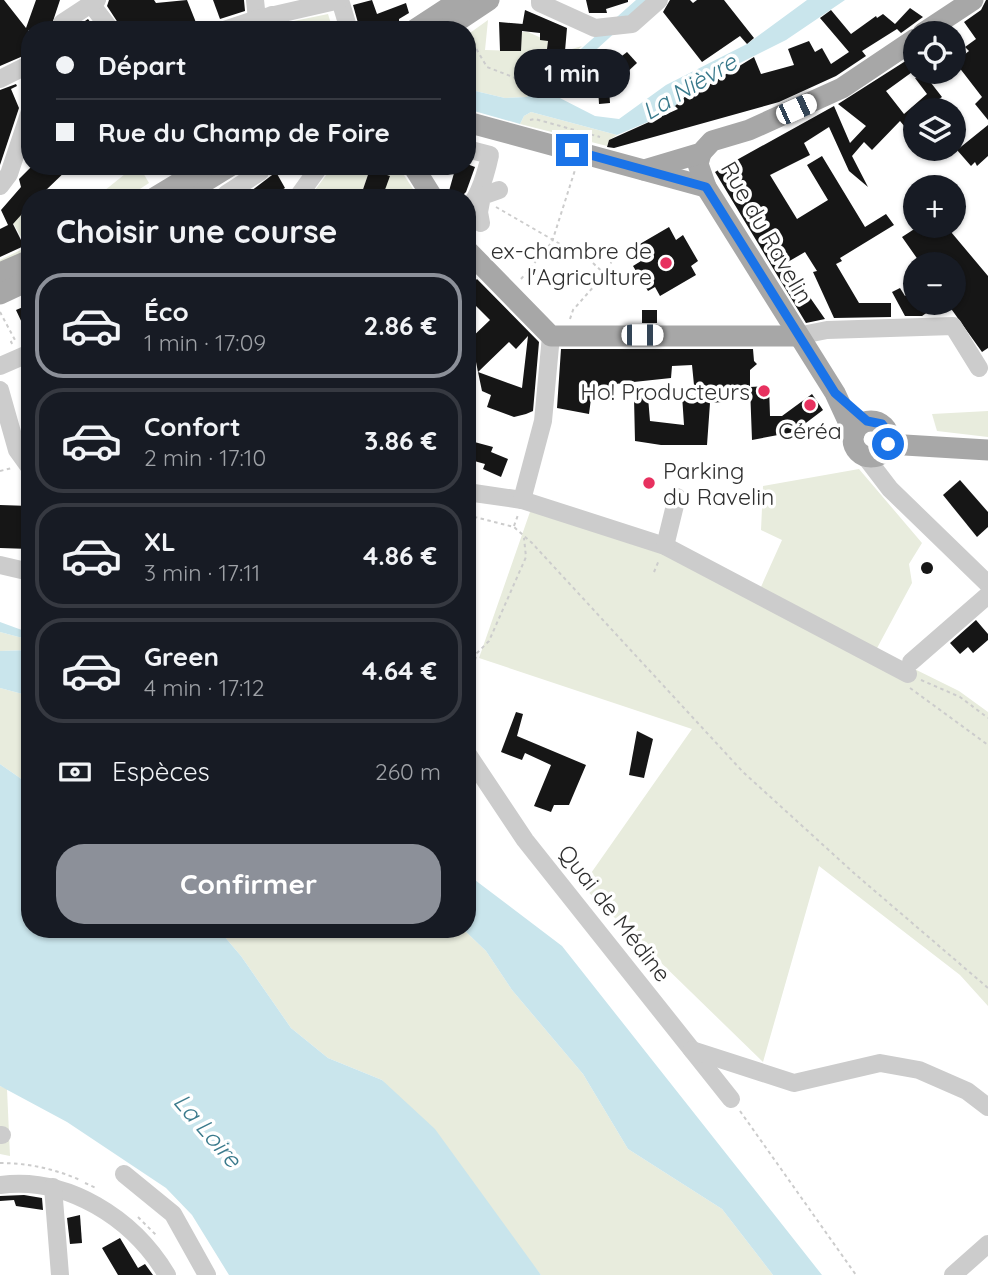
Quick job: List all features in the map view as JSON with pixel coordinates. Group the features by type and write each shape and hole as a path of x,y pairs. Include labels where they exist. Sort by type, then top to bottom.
{"main road":[{"path":"428,21 460,0"},
{"path":"458,21 489,0"},
{"path":"941,21 972,0"},
{"path":"644,170 701,153 712,141 749,130 842,88 903,47"},
{"path":"476,125 706,187"},
{"name":"Rue du Ravelin","path":"701,153 698,164 706,187 781,310 860,428"},
{"path":"169,189 192,175"},
{"path":"194,189 216,175"},
{"path":"476,259 558,336"},
{"path":"0,274 21,264"},
{"path":"0,294 21,284"},
{"path":"762,335 781,310"},
{"name":"Rue du Ravelin","path":"558,336 797,335"},
{"path":"880,447 877,422 860,428 856,449 880,447 988,450"}],"street":[{"path":"62,21 69,0"},
{"path":"255,0 265,17 271,21"},
{"path":"252,21 340,0 346,21"},
{"path":"540,0 540,3 595,28 632,24 659,0"},
{"path":"70,21 95,5 105,21"},
{"path":"0,79 21,68"},
{"path":"4,180 21,135"},
{"path":"476,151 490,155 476,197"},
{"path":"4,180 21,164"},
{"path":"234,189 255,175"},
{"path":"481,223 488,201"},
{"path":"797,335 827,330 953,326 979,368"},
{"path":"519,511 538,444 558,336"},
{"path":"0,366 21,357"},
{"path":"0,390 17,450 21,456"},
{"path":"880,447 883,468 904,502 988,584"},
{"path":"476,495 519,511 665,546 908,674 988,595"},
{"path":"665,546 677,497"},
{"path":"0,565 21,570"},
{"name":"Quai de Médine","path":"476,766 525,839 731,1099"},
{"path":"692,1050 794,1083 880,1063 919,1070 967,1091 988,1107"},
{"path":"124,1174 173,1214 207,1275"},
{"path":"0,1185 53,1187 64,1190 119,1220 140,1238 166,1275"},
{"path":"53,1187 60,1275"},
{"path":"953,1275 988,1244"}],"path":[{"path":"476,48 487,67 531,84"},
{"path":"523,138 532,119 600,137"},
{"path":"518,282 552,242 576,167"},
{"path":"488,201 552,242 593,263 616,285"},
{"path":"558,336 573,310 610,268 614,247"},
{"path":"0,311 15,340 11,342 21,353"},
{"path":"514,527 519,511"},
{"path":"476,517 514,527 553,564 743,772 855,874 988,988"},
{"path":"476,656 489,641 526,557 524,537"},
{"path":"908,674 960,697 988,718"},
{"path":"908,674 946,712 988,745"},
{"path":"731,1099 856,1275"}],"shaded area":[{"path":"328,14 330,21 294,21"},
{"path":"488,20 485,50 520,51 516,32 528,32 548,41 547,49 565,51 582,46 527,97 505,98 476,91 476,29"},
{"path":"531,112 617,135 609,140 607,146 520,124 524,116"},
{"path":"124,175 144,175 149,183 140,189 106,189"},
{"path":"326,175 368,175 363,189 316,189"},
{"path":"384,175 404,175 413,189 385,189 389,177"},
{"path":"21,215 21,237 13,223"},
{"path":"21,250 21,253 0,263 0,260"},
{"path":"988,411 988,437 937,431 932,414"},
{"path":"859,469 922,543 909,564 912,583 876,650 959,691 988,712 988,1006 960,975 819,866 763,1062 582,886 692,729 479,658 531,509 668,554 756,598 782,540 761,530 763,486"},
{"path":"0,632 21,638 21,650 0,651"},
{"path":"0,688 21,694 21,779 0,764"},
{"path":"226,938 472,938 486,951 512,990 583,1074 628,1149 722,1209 773,1275 541,1275 382,1080 328,1058 291,1028"},
{"path":"0,1086 7,1089 10,1156 0,1154"}],"water":[{"name":"La Nièvre","path":"636,0 651,0 576,68 552,94 595,116 619,119 666,85 747,44 807,0 845,0 786,40 708,79 683,97 669,113 617,135 531,112 524,116 520,124 476,112 476,91 505,98 527,97"},
{"path":"0,622 21,630 21,638 0,632"},
{"path":"21,650 21,694 0,688 0,651"},
{"name":"La Loire","path":"0,764 21,779 21,938 226,938 291,1028 328,1058 382,1080 435,1129 541,1275 229,1275 192,1215 166,1188 67,1122 0,1086"},
{"path":"476,881 562,946 822,1275 773,1275 722,1209 628,1149 583,1074 512,990 486,951 472,938 476,938"}],"building":[{"path":"0,0 4,0 21,22 21,57 0,66"},
{"path":"36,0 60,0 53,21 28,21"},
{"path":"109,0 154,0 156,3 187,0 195,21 117,21 107,6"},
{"path":"213,0 244,0 245,11 220,19"},
{"path":"372,0 377,14 406,3 409,13 399,21 357,21 353,5"},
{"path":"586,0 628,2 606,9 607,13 589,13"},
{"path":"670,0 690,0 693,3 697,0 724,0 754,38 747,44 740,36 702,62 663,12"},
{"path":"988,0 988,120 975,104 982,97 966,76 966,53 969,51 966,46 976,39 965,21 981,10"},
{"path":"910,8 923,17 918,21 903,21 903,32 901,33 897,29 862,51 866,56 836,76 779,102 614,148 607,147 609,140 678,109 675,106 690,92 692,95 754,57 761,74 794,65 788,49 809,41 815,52 822,48 831,64 849,52 820,18 831,10 851,34 883,14 895,24"},
{"path":"525,10 567,28 565,51 547,49 548,41 540,40 540,33 522,31 521,51 500,51 499,22 523,24"},
{"path":"627,52 637,63 624,75 613,63"},
{"path":"903,63 903,79 886,91 903,113 903,125 900,121 872,150 864,142 852,156 868,187 849,171 829,127 804,143 810,155 770,175 797,219 828,200 807,165 822,156 865,227 886,214 894,225 840,258 842,261 836,264 859,303 891,303 891,317 834,318 813,272 817,271 805,252 786,263 825,319 806,323 715,172 834,106 850,143 866,126 838,104"},
{"path":"16,84 17,86 11,89 19,108 0,165 0,90"},
{"path":"920,84 932,84 942,97 922,98 927,94"},
{"path":"609,88 610,103 599,104 598,89"},
{"path":"988,125 988,156 977,166 975,162 971,166 966,160 966,143"},
{"path":"23,175 62,175 47,189 21,189 21,215 13,224 21,240 21,247 0,257 0,229 8,225 1,210 21,187 19,179"},
{"path":"272,175 278,175 285,188 284,189 254,189"},
{"path":"368,175 390,176 385,189 363,189"},
{"path":"453,175 472,175 467,189 450,189"},
{"name":"ex-chambre de l'Agriculture","path":"669,227 676,240 683,235 698,261 691,266 696,275 660,296 655,287 648,291 633,266 641,261 633,248"},
{"path":"902,237 956,238 988,276 988,348 982,352 956,315 966,315 966,252 913,252"},
{"path":"476,280 539,342 533,411 526,414 514,417 487,407 491,395 482,391 478,372 476,362 476,333 490,320 476,306","holes":["528,336 522,388 478,372 509,342 516,349"]},
{"path":"900,288 903,293 903,312 892,292"},
{"path":"21,308 21,321 16,310"},
{"path":"642,310 657,310 657,323 642,323"},
{"path":"561,349 753,349 754,361 757,364 750,370 750,391 722,392 722,402 710,403 707,445 661,445 635,441 634,398 648,397 650,421 684,425 682,395 695,395 692,365 672,366 671,378 615,384 608,386 608,391 592,391 589,414 557,408"},
{"path":"769,386 770,416 782,416 812,394 823,410 794,432 752,440 750,387"},
{"path":"476,442 493,447 491,452 508,459 501,477 483,469 485,464 476,462"},
{"path":"960,480 988,512 988,527 977,537 943,495"},
{"path":"0,505 21,506 21,549 0,548"},
{"path":"927,562 933,568 927,574 921,568"},
{"path":"976,620 988,634 988,640 973,653 968,647 960,654 950,643"},
{"path":"516,712 523,714 517,736 586,765 569,805 554,805 551,812 534,806 551,765 525,753 522,760 501,752"},
{"path":"637,731 653,739 644,778 629,775"},
{"path":"24,1195 42,1198 43,1210 16,1206 14,1200 0,1201 0,1196"},
{"path":"80,1215 82,1243 70,1244 67,1218"},
{"path":"120,1238 138,1268 145,1264 153,1275 118,1275 102,1248"}],"place":[{"name":"ex-chambre de l'Agriculture","path":"666,263"},
{"name":"Ho! Producteurs","path":"764,391"},
{"name":"Céréa","path":"810,405"},
{"name":"Parking du Ravelin","path":"649,483"}],"route":[{"path":"572,150 706,187 835,393 867,421 882,424 888,432 888,444"}]}
